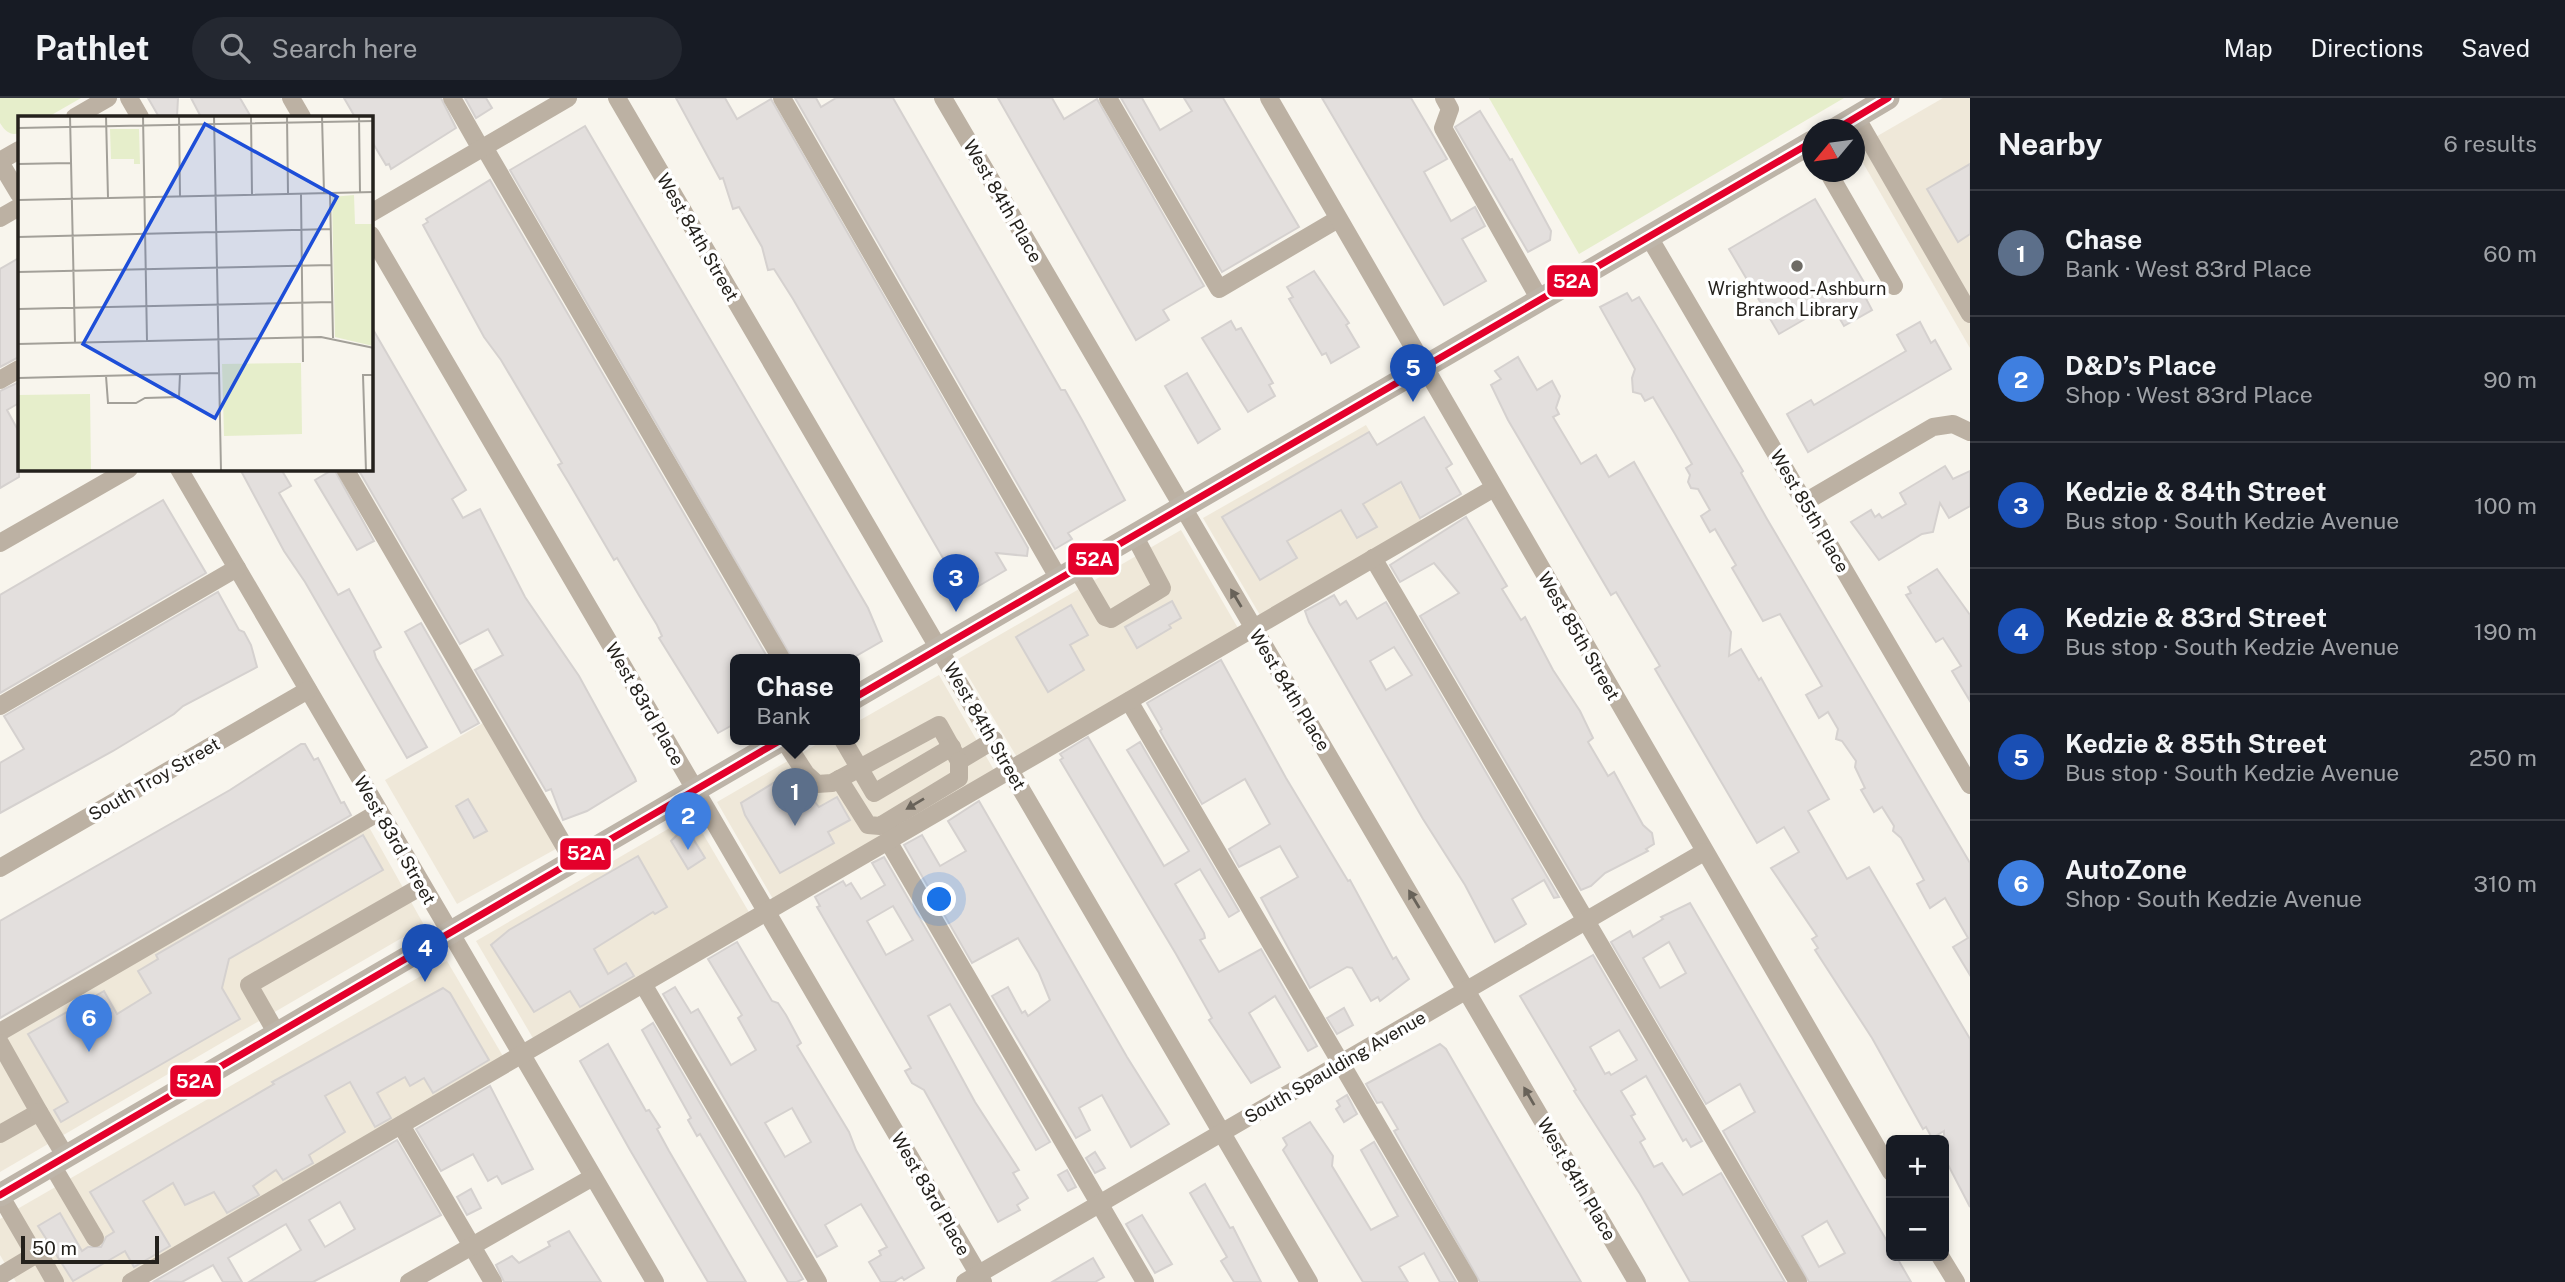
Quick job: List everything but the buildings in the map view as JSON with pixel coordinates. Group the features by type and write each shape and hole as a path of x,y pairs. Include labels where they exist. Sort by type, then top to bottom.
{"main road":[{"path":"1853,119 1888,98"},
{"path":"860,695 1802,149"},
{"path":"0,1195 774,745"}],"street":[{"path":"77,116 108,98"},
{"path":"129,98 139,116"},
{"path":"291,98 301,116"},
{"path":"452,98 778,654"},
{"path":"373,212 568,98"},
{"name":"West 84th Street","path":"617,98 1309,1282"},
{"path":"782,98 1068,574 1105,617 1111,619 1162,588 1135,535"},
{"name":"West 84th Place","path":"943,98 1182,508 1468,989 1637,1282"},
{"path":"1108,98 1219,289 1338,219"},
{"name":"West 85th Street","path":"1269,98 1886,1163"},
{"path":"1444,98 1450,108 1443,128 1540,300"},
{"path":"1856,117 1970,314"},
{"path":"18,151 0,161 18,192"},
{"path":"1835,182 1894,286"},
{"path":"0,218 18,208"},
{"name":"West 85th Place","path":"1649,237 1970,785"},
{"name":"West 83rd Place","path":"373,238 766,912 975,1279"},
{"path":"0,380 18,370"},
{"path":"1805,502 1933,427 1953,424 1970,432"},
{"path":"0,543 126,471"},
{"name":"West 83rd Street","path":"180,471 655,1282"},
{"path":"346,471 573,861"},
{"path":"131,1282 1494,488"},
{"path":"1373,558 1798,1282"},
{"path":"0,706 237,568"},
{"name":"South Troy Street","path":"0,868 308,690"},
{"path":"1129,701 1469,1282"},
{"path":"786,745 806,774 817,784 839,779 939,725 956,754 958,778 880,825 868,825 839,779"},
{"path":"847,745 874,793 956,754 994,740"},
{"path":"0,1032 379,812"},
{"path":"888,841 1145,1282"},
{"name":"South Spaulding Avenue","path":"975,1279 1704,852"},
{"path":"277,1034 249,985 422,886"},
{"path":"643,984 818,1282"},
{"path":"0,1043 6,1070 39,1112 95,1238"},
{"path":"0,1134 39,1112"},
{"path":"401,1125 493,1282"},
{"path":"410,1282 593,1177"},
{"path":"0,1195 55,1282"},
{"path":"3,1282 0,1276 36,1255"},
{"path":"1943,1261 1956,1282"}],"shaded area":[{"path":"1943,98 1970,98 1970,348 1865,166 1865,143"},
{"path":"1366,425 1426,528 1264,622 1203,518"},
{"path":"1181,530 1242,635 1021,764 958,659"},
{"path":"939,675 998,777 777,906 717,802 815,745 860,745 860,720"},
{"path":"490,719 563,845 457,904 385,780"},
{"path":"692,815 753,919 537,1045 476,941"},
{"path":"365,820 424,925 0,1172 0,1032"},
{"path":"447,961 507,1063 131,1282 16,1282 0,1255 0,1219"}],"green space":[{"path":"0,98 81,98 50,116 18,116 18,133 10,133 0,123"},
{"path":"1489,98 1844,98 1808,119 1802,119 1802,123 1579,254"}],"transit line":[{"name":"52A","path":"1853,119 1888,98"},
{"name":"52A","path":"860,695 1802,148"},
{"name":"52A","path":"0,1195 772,745"}],"place":[{"name":"Wrightwood-Ashburn Branch Library","path":"1797,266"},
{"name":"Kedzie & 85th Street","path":"1413,402"},
{"name":"Kedzie & 84th Street","path":"956,612"},
{"name":"Chase","path":"795,826"},
{"name":"D&D’s Place","path":"688,850"},
{"name":"Kedzie & 83rd Street","path":"425,982"},
{"name":"AutoZone","path":"89,1052"}]}
